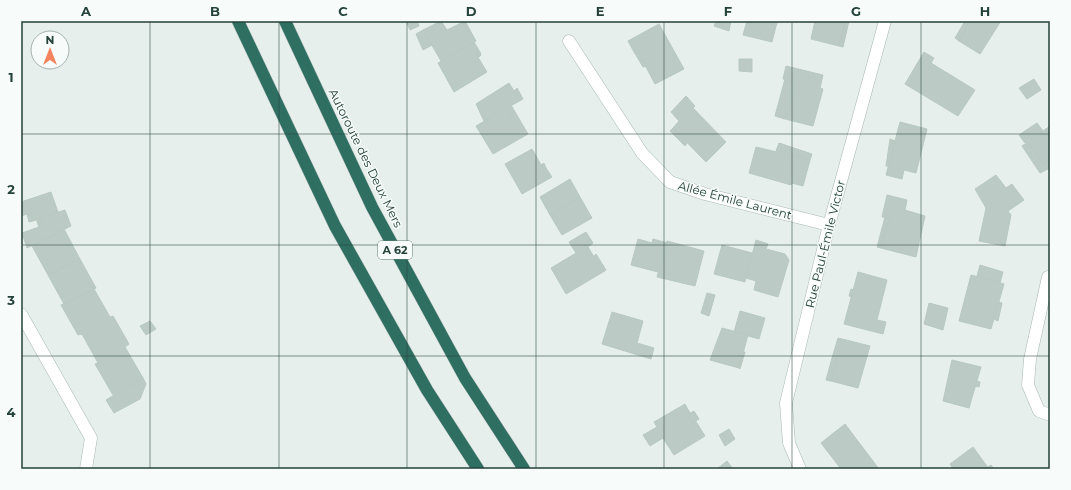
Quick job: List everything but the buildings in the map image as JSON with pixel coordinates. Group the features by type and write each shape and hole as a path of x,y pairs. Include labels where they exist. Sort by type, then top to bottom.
{"highway":[{"path":"238,21 335,226 427,390 478,469"},
{"name":"Autoroute des Deux Mers","path":"285,21 372,207 465,378 524,469"}],"street":[{"name":"Rue Paul-Émile Victor","path":"800,469 789,443 786,403 829,225 885,21"},
{"name":"Allée Émile Laurent","path":"569,41 642,153 670,182 705,194 829,225"},
{"path":"1048,277 1030,359 1028,385 1039,411 1050,415"},
{"path":"21,314 91,438 86,469"}]}
